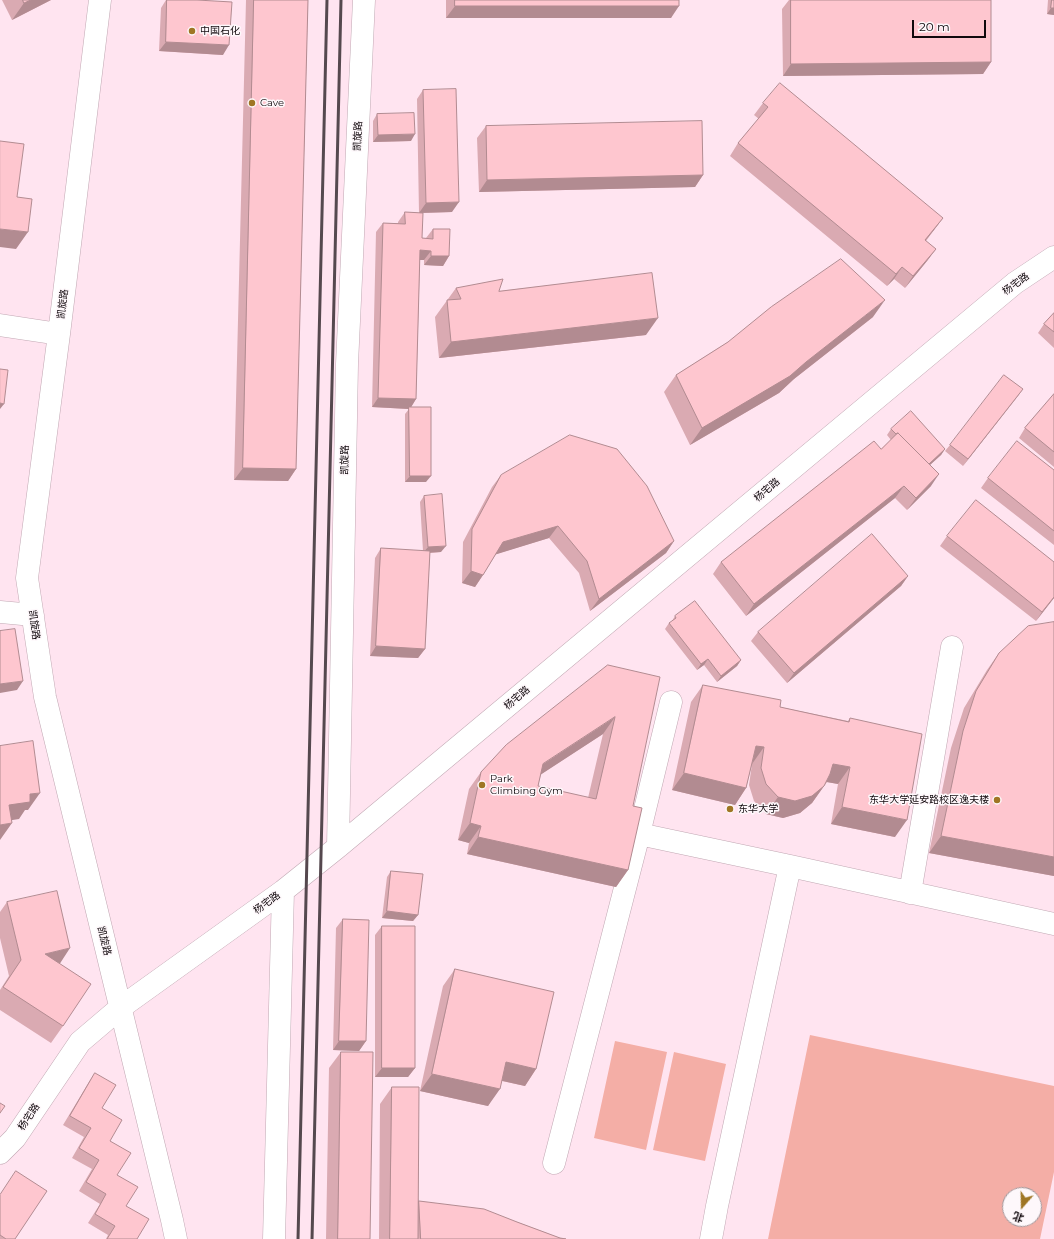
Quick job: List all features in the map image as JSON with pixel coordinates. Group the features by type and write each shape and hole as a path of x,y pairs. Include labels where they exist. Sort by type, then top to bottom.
{"street":[{"name":"凯旋路","path":"100,0 60,334 27,578 45,696 176,1239"},
{"name":"凯旋路","path":"338,847 347,364 364,0"},
{"name":"杨宅路","path":"0,1153 15,1138 80,1042 120,1008 283,891 338,847 1015,283 1054,257"},
{"path":"0,325 60,334"},
{"path":"0,612 33,615"},
{"path":"910,893 952,647"},
{"path":"554,1163 639,834 671,702"},
{"path":"639,834 1054,924"},
{"path":"711,1239 790,866"},
{"path":"274,1239 283,891"}],"shaded area":[{"path":"810,1035 1054,1086 1054,1172 1040,1239 768,1239"},
{"path":"615,1041 667,1052 646,1150 594,1138"},
{"path":"674,1052 726,1064 705,1161 653,1150"}],"building":[{"path":"23,0 31,0 24,3"},
{"name":"中国石化","path":"167,0 232,2 229,45 166,42"},
{"path":"254,0 308,0 296,469 243,468"},
{"path":"455,0 679,0 679,6 455,6"},
{"path":"791,0 991,0 991,62 791,64"},
{"path":"1052,0 1054,0 1054,8 1051,8"},
{"path":"780,83 943,218 925,240 936,249 913,276 902,267 896,274 738,143 768,107 763,103"},
{"path":"456,89 459,202 426,203 423,90"},
{"path":"414,113 415,134 378,135 377,114"},
{"path":"702,121 703,175 487,180 486,126"},
{"path":"0,141 24,144 17,197 32,199 28,232 0,229"},
{"path":"405,212 423,213 422,238 433,239 433,229 450,229 449,256 431,256 431,251 420,250 416,399 378,398 383,223 405,224"},
{"path":"841,259 885,300 790,376 702,428 676,375 728,342 771,307"},
{"path":"652,273 658,318 451,342 447,300 461,299 456,288 503,279 499,291"},
{"path":"1054,313 1054,332 1044,324"},
{"path":"0,369 8,370 4,404 0,403"},
{"path":"1004,375 1023,389 968,459 950,445"},
{"path":"1054,394 1054,452 1025,428"},
{"path":"409,407 431,407 431,476 410,476"},
{"path":"911,411 945,449 929,464 898,433 896,434 891,429"},
{"path":"898,433 939,474 916,498 904,486 754,604 721,562 874,441 881,449"},
{"path":"570,435 617,449 647,486 674,541 599,599 587,561 558,526 503,542 483,575 471,571 472,529 501,475"},
{"path":"1017,441 1054,470 1054,531 988,478"},
{"path":"442,494 446,546 428,547 424,496"},
{"path":"976,500 1054,562 1054,597 1042,612 947,536"},
{"path":"872,534 908,576 794,673 758,632"},
{"path":"381,548 430,551 425,649 376,646"},
{"path":"695,601 741,660 721,676 708,659 701,664 669,623 676,618 675,616"},
{"name":"东华大学延安路校区逸夫楼","path":"1054,622 1054,857 941,836 963,731 976,691 999,653 1028,626"},
{"path":"15,629 23,681 0,684 0,631"},
{"path":"608,665 660,677 633,806 642,808 628,870 478,837 481,826 470,823 481,772 506,745","holes":["615,717 596,799 538,786 543,764"]},
{"path":"703,685 781,700 780,707 849,722 850,718 922,734 907,820 842,807 850,767 833,764 824,786 812,796 795,801 778,797 766,784 761,768 764,747 756,746 746,788 684,773"},
{"path":"33,741 40,793 30,794 30,802 9,805 12,823 0,825 0,746"},
{"path":"391,871 423,874 418,915 387,911"},
{"path":"57,891 70,948 45,954 91,984 63,1026 3,987 21,960 7,902"},
{"path":"343,919 369,920 366,1041 339,1041"},
{"path":"382,926 415,926 415,1068 382,1068"},
{"path":"455,969 554,992 536,1069 506,1062 500,1089 432,1074"},
{"path":"341,1052 373,1052 370,1239 338,1239"},
{"path":"95,1073 116,1085 102,1108 122,1120 110,1141 131,1153 117,1175 138,1187 126,1206 149,1219 137,1239 107,1239 115,1226 95,1214 106,1194 86,1182 99,1160 79,1148 91,1128 70,1116"},
{"path":"392,1087 419,1087 418,1239 390,1239"},
{"path":"0,1103 5,1106 0,1113"},
{"path":"16,1171 47,1191 15,1239 6,1239 0,1235 0,1195"},
{"path":"419,1201 484,1209 566,1239 421,1239"}],"railway":[{"path":"298,1239 327,0"},
{"path":"312,1239 341,0"}],"place":[{"name":"中国石化","path":"192,31"},
{"name":"Cave","path":"252,103"},
{"name":"Park Climbing Gym","path":"482,785"},
{"name":"东华大学延安路校区逸夫楼","path":"997,800"},
{"name":"东华大学","path":"730,809"}]}
